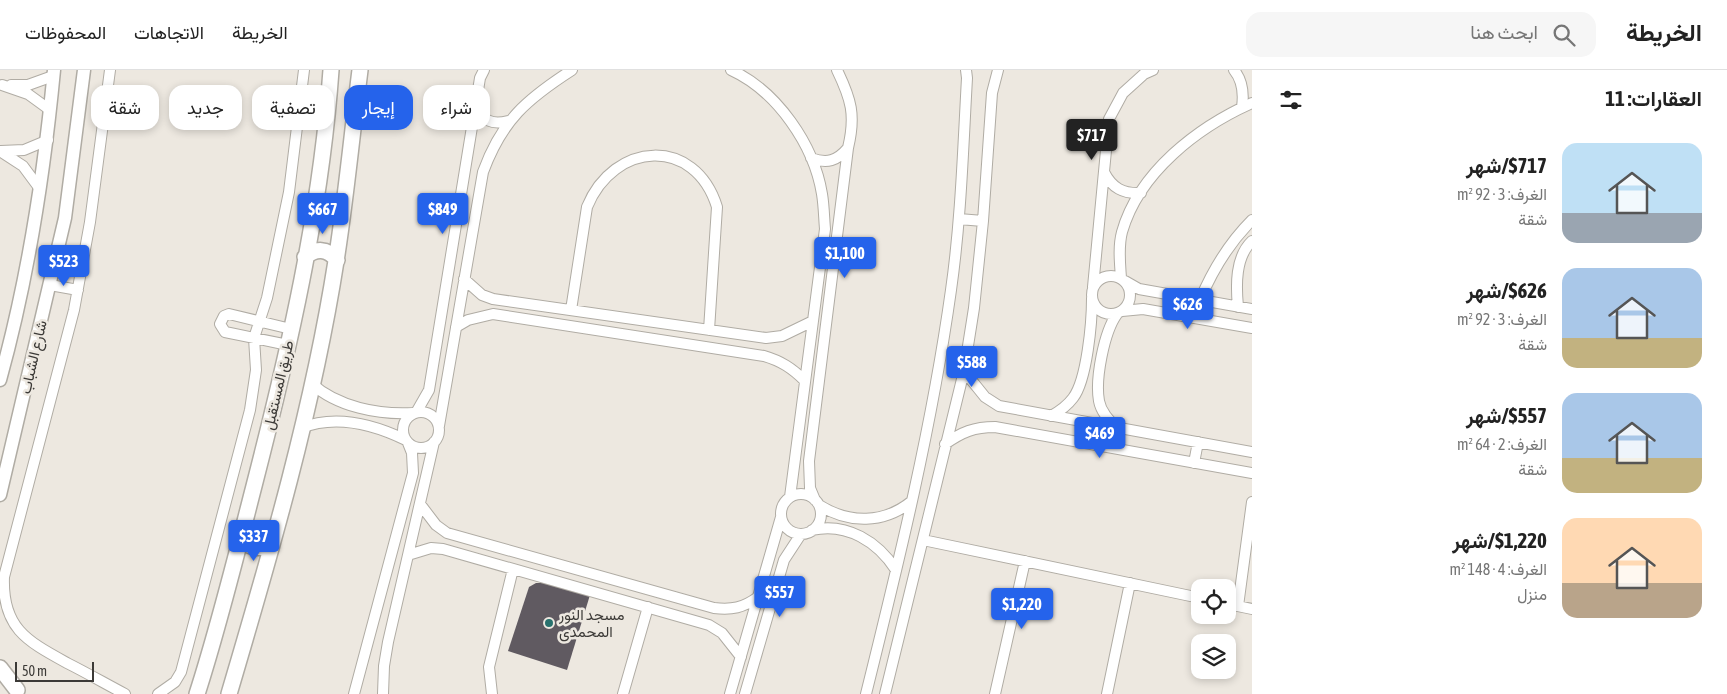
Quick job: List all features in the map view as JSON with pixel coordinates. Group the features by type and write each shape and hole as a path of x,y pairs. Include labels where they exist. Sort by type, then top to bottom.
{"main road":[{"name":"طريق المستقبل","path":"197,694 216,634 288,345 316,196 331,70"},
{"name":"طريق المستقبل","path":"229,694 272,544 311,383 336,260 360,70"},
{"path":"305,257 318,250 332,254 336,260"},
{"path":"240,540 253,547 266,547 272,544"},
{"path":"0,668 20,692"},
{"path":"0,681 20,692"}],"street":[{"name":"شارع الشباب","path":"0,495 4,468 65,218 84,70"},
{"path":"110,70 90,222 78,290 4,577 3,591 5,605 11,618 30,643 125,694"},
{"path":"158,694 171,686 181,672 250,410 256,370 254,338 267,298 289,192 304,70"},
{"path":"481,85 484,70"},
{"path":"383,694 384,666 434,442 438,434 483,172 490,154 508,121 549,85 572,70"},
{"path":"730,694 781,517 782,506 790,497 825,229 822,193 811,158 797,132 780,108 758,88 733,70"},
{"path":"812,530 820,519 808,474 809,461 848,148 852,130 850,97 837,70"},
{"path":"866,694 931,414 952,289 959,219 966,70"},
{"path":"884,694 964,371 974,308 983,221 992,93 998,70"},
{"path":"1052,416 1074,398 1080,385 1091,328 1092,298 1109,119 1123,93 1144,74 1153,70"},
{"path":"1116,427 1099,402 1099,387 1106,337 1120,312 1128,305 1131,297 1130,289 1123,280 1119,256 1122,233 1129,212 1161,166 1186,143 1213,123 1247,105 1242,83 1234,70"},
{"name":"شارع الشباب","path":"0,380 18,316 48,140 54,73"},
{"path":"1,85 28,85 54,73"},
{"path":"1,85 28,94 50,110"},
{"path":"490,122 498,124 508,121"},
{"path":"354,694 413,473 413,458 402,433 403,425 406,417 415,412 429,390 472,130"},
{"path":"0,151 24,150 48,140"},
{"path":"811,158 821,162 832,161 841,156 848,148"},
{"path":"0,151 23,166 40,189"},
{"path":"571,310 587,207 593,192 602,179 622,162 647,155 673,158 695,170 712,190 717,207 709,330"},
{"path":"1104,172 1114,187 1132,194 1141,193"},
{"path":"959,219 983,221"},
{"path":"1200,300 1212,271 1230,244 1252,220"},
{"path":"1238,307 1236,285 1240,263 1252,241"},
{"path":"1093,287 1097,280 1104,276 1113,275 1139,289 1252,310"},
{"path":"464,278 482,295 493,299 766,338 782,336 813,321"},
{"path":"50,285 78,290"},
{"path":"1092,298 1095,306 1101,312 1109,315 1143,309 1252,328"},
{"path":"288,345 225,332 220,324 221,319 229,314 291,329"},
{"path":"456,327 468,320 493,314 745,353 779,360 793,369 805,381"},
{"path":"640,337 643,320"},
{"path":"745,353 748,335"},
{"path":"964,371 985,397 999,406 1252,452"},
{"path":"311,383 321,392 346,404 395,414 415,412 431,414 439,426"},
{"path":"301,428 327,421 342,420 390,433 422,448 434,442"},
{"path":"945,444 961,433 977,427 994,427 1252,473"},
{"path":"1194,463 1198,442"},
{"path":"790,497 803,494 836,513 869,520 885,518 900,511 912,501"},
{"path":"1252,502 1238,606 1252,609"},
{"path":"420,504 431,520 447,533 714,608 730,610 745,606 758,597"},
{"path":"781,517 788,529 801,534"},
{"path":"744,694 784,560 801,534 812,530 832,528 865,537 882,551 896,570"},
{"path":"923,540 1191,596"},
{"path":"408,555 425,549 443,549 710,625 722,633 741,657"},
{"path":"995,694 1025,562"},
{"path":"492,694 488,667 513,569"},
{"path":"592,591 596,575"},
{"path":"1107,694 1130,583"},
{"path":"623,694 648,607"},
{"path":"885,618 903,623"}],"building":[{"name":"مسجد النور المحمدى","path":"536,583 543,583 590,595 567,670 508,651 529,587"}],"place":[{"name":"مسجد النور المحمدى","path":"549,623"}]}
